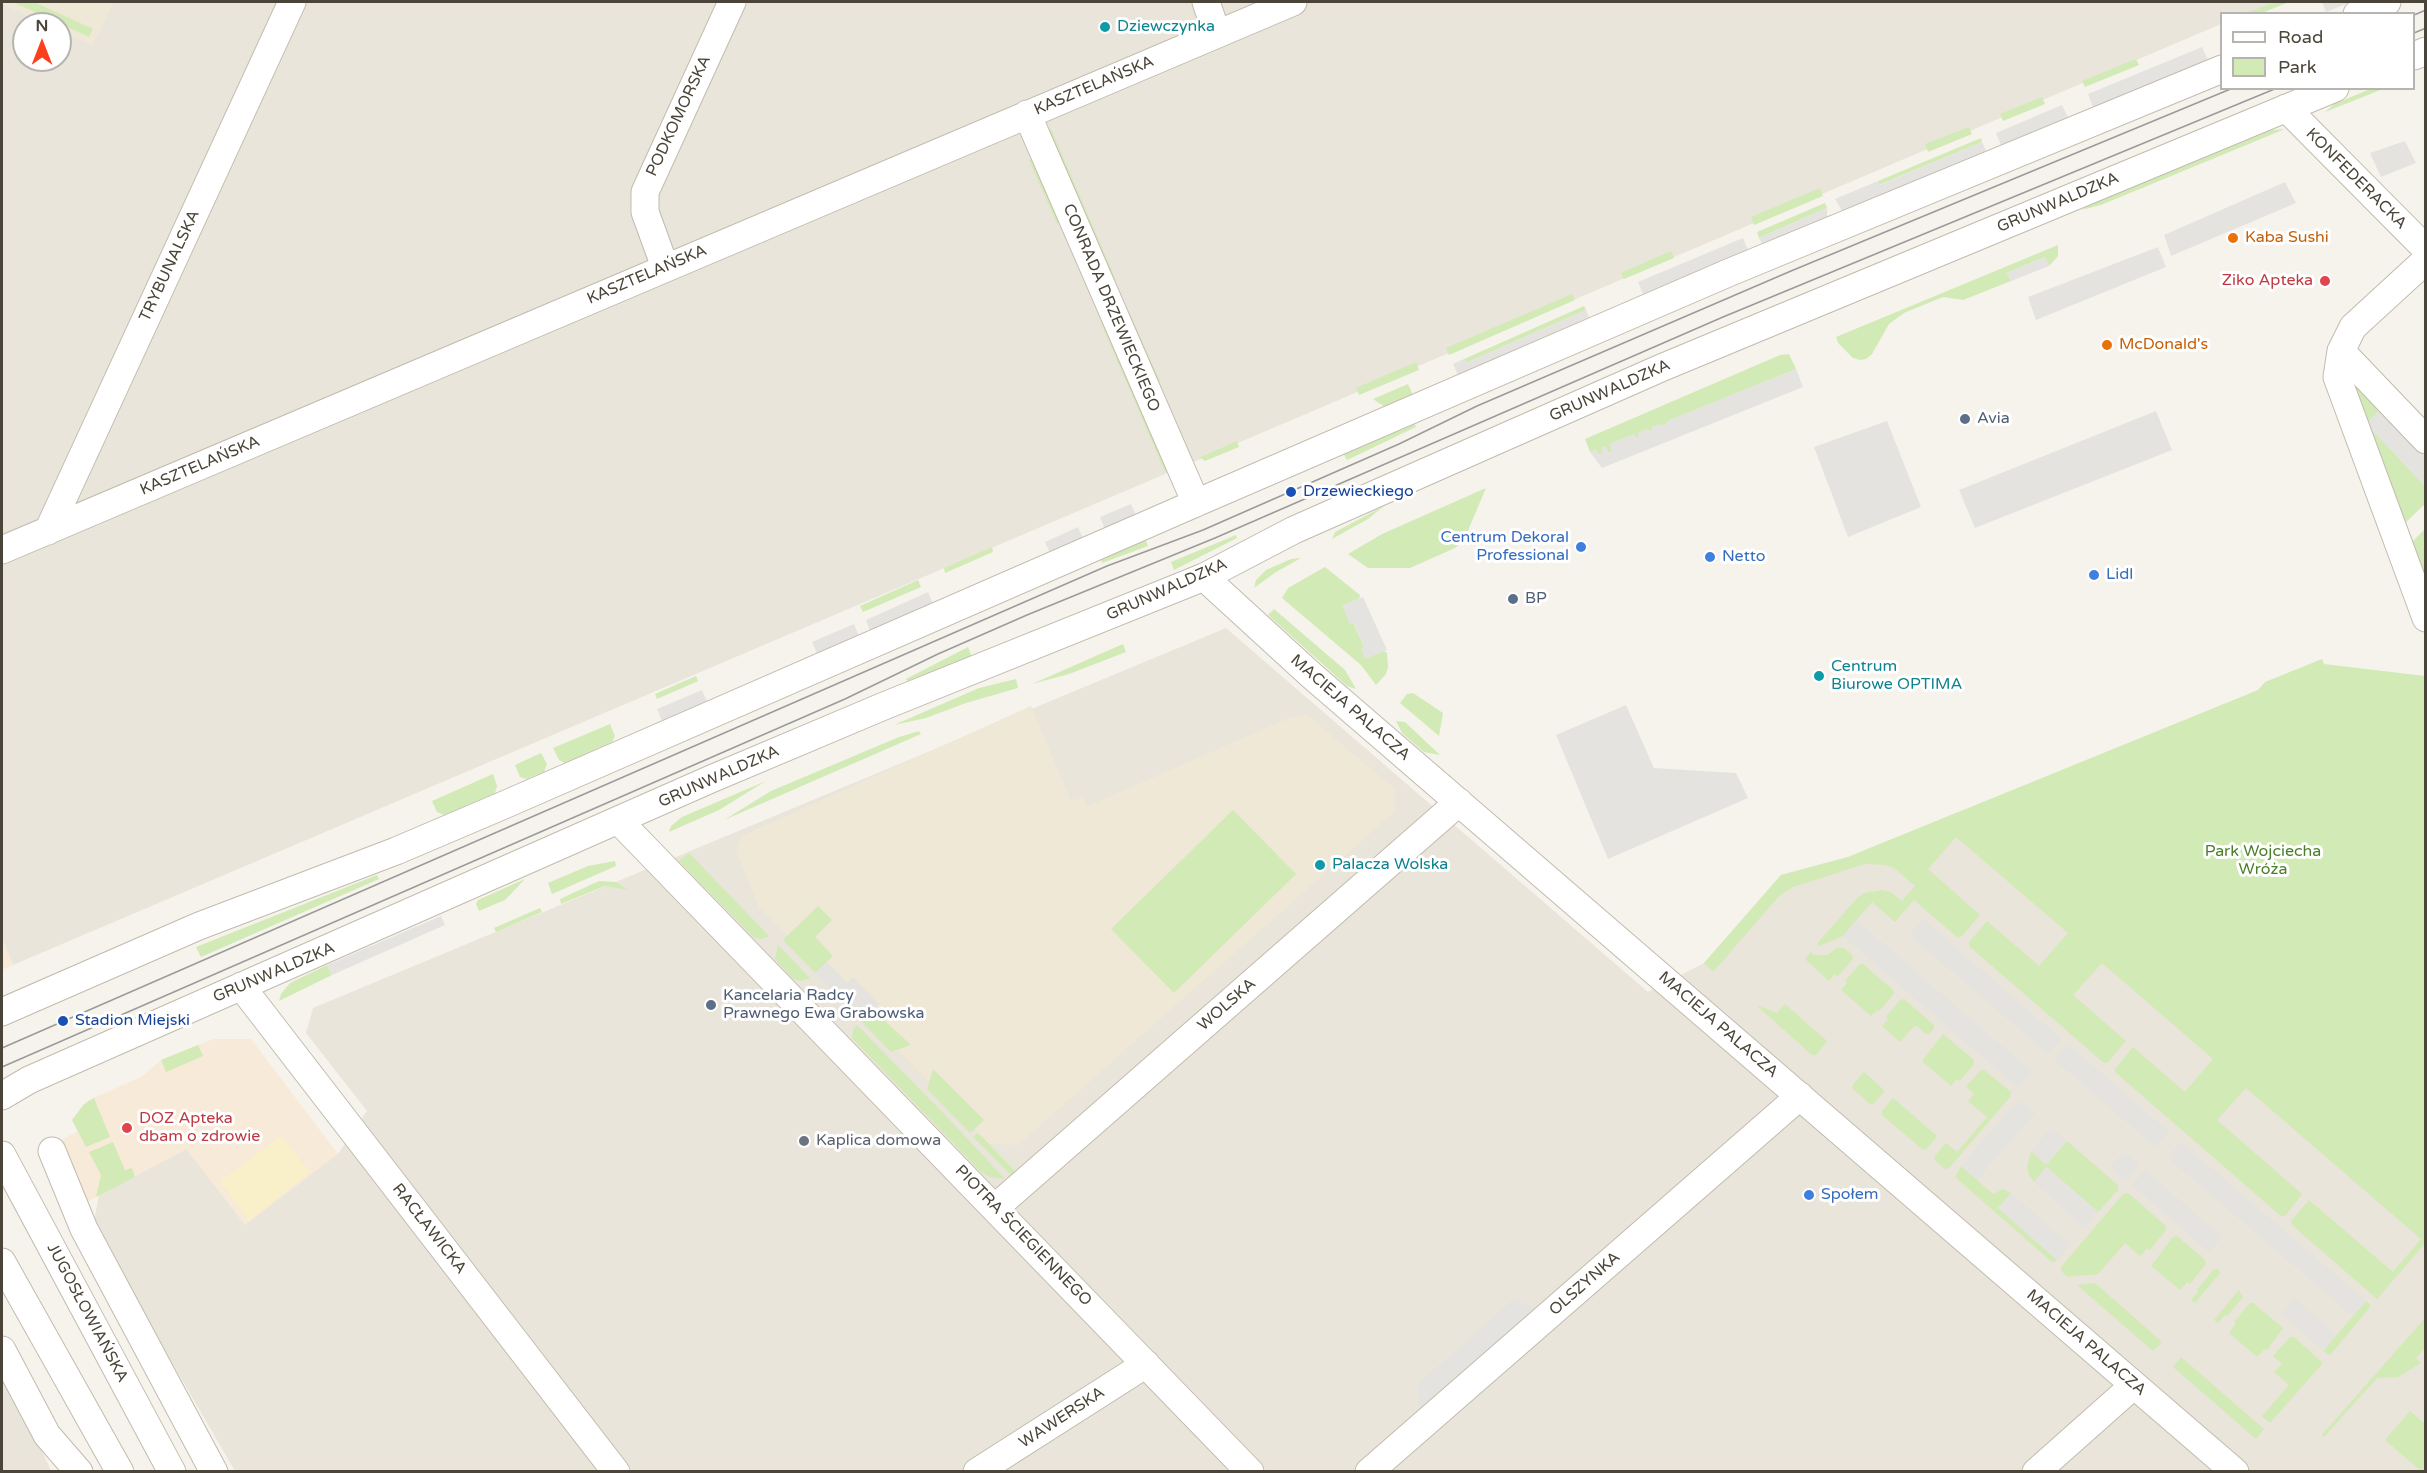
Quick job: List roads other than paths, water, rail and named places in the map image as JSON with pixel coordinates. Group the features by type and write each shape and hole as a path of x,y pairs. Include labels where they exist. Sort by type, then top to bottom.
{"street":[{"name":"TRYBUNALSKA","path":"48,531 292,2"},
{"name":"PODKOMORSKA","path":"665,267 645,212 645,192 732,2"},
{"path":"1206,2 1217,34"},
{"name":"KASZTELAŃSKA","path":"2,550 1293,2"},
{"path":"2362,12 2387,2"},
{"path":"2,1012 199,926 396,850 494,809 1196,502 1728,273 2220,70"},
{"name":"GRUNWALDZKA","path":"2,1096 29,1080 241,986 873,710 1204,577 1294,530 1661,368 2330,90"},
{"name":"KONFEDERACKA","path":"2286,108 2426,249"},
{"name":"CONRADA DRZEWIECKIEGO","path":"1027,114 1196,502"},
{"path":"2426,260 2353,327 2341,351 2337,376 2426,618"},
{"path":"2341,351 2426,440"},
{"name":"MACIEJA PALACZA","path":"1204,577 1311,675 2235,1472"},
{"name":"WOLSKA","path":"996,1207 1459,802"},
{"name":"PIOTRA ŚCIEGIENNEGO","path":"619,821 996,1207 1250,1472"},
{"name":"RACŁAWICKA","path":"241,986 616,1472"},
{"name":"OLSZYNKA","path":"1369,1472 1800,1096"},
{"path":"51,1150 84,1229 214,1472"},
{"name":"JUGOSŁOWIAŃSKA","path":"2,1155 171,1472"},
{"path":"2,1262 120,1472"},
{"path":"2,1350 47,1435 79,1472"},
{"name":"WAWERSKA","path":"977,1472 1146,1364"},
{"path":"2036,1472 2134,1385"}],"tram line":[{"path":"2415,15 2426,10"},
{"path":"2415,33 2426,28"},
{"path":"2,1048 1107,566 1203,530 1399,444 1477,406 1791,271 2228,90"},
{"path":"2,1067 845,699 938,654 1027,615 1215,538 1723,317 2272,90"}],"place":[{"name":"Dziewczynka","path":"1105,27"},
{"name":"Kaba Sushi","path":"2233,238"},
{"name":"Ziko Apteka","path":"2325,281"},
{"name":"McDonald's","path":"2107,345"},
{"name":"Avia","path":"1965,419"},
{"name":"Drzewieckiego","path":"1291,492"},
{"name":"Centrum Dekoral Professional","path":"1581,547"},
{"name":"Netto","path":"1710,557"},
{"name":"Lidl","path":"2094,575"},
{"name":"BP","path":"1513,599"},
{"name":"Centrum Biurowe OPTIMA","path":"1819,676"},
{"name":"Palacza Wolska","path":"1320,865"},
{"name":"Kancelaria Radcy Prawnego Ewa Grabowska","path":"711,1005"},
{"name":"Stadion Miejski","path":"63,1021"},
{"name":"DOZ Apteka dbam o zdrowie","path":"127,1128"},
{"name":"Kaplica domowa","path":"804,1141"},
{"name":"Społem","path":"1809,1195"}],"park label":[{"name":"Park Wojciecha Wróża","path":"2263,861"}]}
